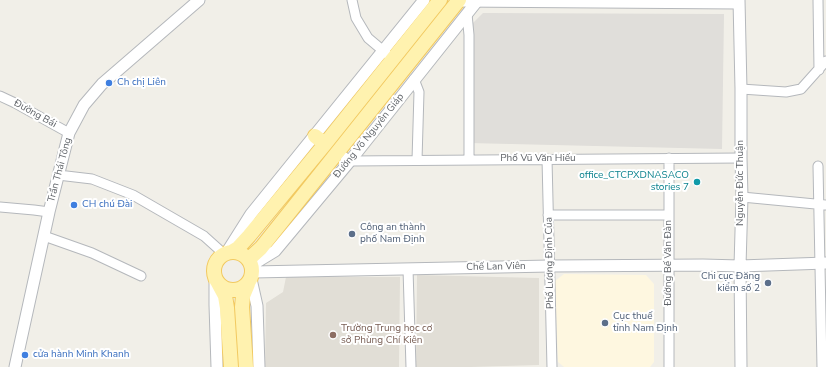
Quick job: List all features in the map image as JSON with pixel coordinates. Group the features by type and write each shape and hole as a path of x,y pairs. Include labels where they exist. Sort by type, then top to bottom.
{"main road":[{"path":"231,367 225,296 214,272 214,265 221,255 238,248 249,236 320,140 388,55 440,0"},
{"name":"Đường Võ Nguyên Giáp","path":"246,367 242,307 243,296 261,248 458,1"},
{"path":"217,280 223,287 229,290 236,290 242,288 251,272 245,255 239,252 228,252"}],"street":[{"name":"Trần Thái Tông","path":"15,367 48,212 69,133 84,105 102,84 199,0"},
{"path":"352,0 356,18 368,38 388,55 424,0"},
{"path":"818,0 819,70"},
{"path":"458,1 739,2"},
{"name":"Đường Võ Nguyên Giáp","path":"251,272 275,251 350,161 477,1"},
{"name":"Nguyễn Đức Thuận","path":"739,2 741,89 740,158 742,197 740,266 741,367"},
{"path":"467,14 469,35 469,160"},
{"path":"741,89 786,92 801,89 819,70 826,60"},
{"path":"414,80 419,92 417,160"},
{"name":"Đường Bái","path":"0,96 69,133"},
{"path":"338,152 350,161"},
{"name":"Đường Bế Văn Đàn","path":"669,158 669,367"},
{"name":"Phố Vũ Văn Hiếu","path":"350,161 740,158"},
{"name":"Phố Lương Định Của","path":"547,159 552,367"},
{"path":"818,166 822,205 822,367"},
{"path":"58,175 92,180 133,195 204,236 228,252"},
{"path":"742,197 822,205"},
{"path":"0,207 48,212"},
{"path":"548,215 669,215"},
{"path":"44,236 92,252 141,276"},
{"name":"Chế Lan Viên","path":"251,272 550,266 740,266 823,263"},
{"path":"408,269 411,367"},
{"path":"251,272 257,306 259,367"},
{"path":"216,367 215,306 217,280"}],"shaded area":[{"path":"483,13 724,14 722,149 468,143 468,28"},
{"name":"Cục thuế tỉnh Nam Định","path":"564,274 646,275 654,284 654,362 650,367 564,367 558,362 555,281"},
{"path":"417,275 539,278 539,365 416,367"},
{"name":"Trường Trung học cơ sở Phùng Chí Kiên","path":"286,277 400,277 399,367 265,367 266,303 283,292"}],"place":[{"name":"Ch chị Liên","path":"109,83"},
{"name":"office_CTCPXDNASACO stories 7","path":"697,182"},
{"name":"CH chú Đài","path":"74,205"},
{"name":"Công an thành phố Nam Định","path":"352,234"},
{"name":"Chi cục Đăng kiểm số 2","path":"768,283"},
{"name":"Cục thuế tỉnh Nam Định","path":"605,323"},
{"name":"Trường Trung học cơ sở Phùng Chí Kiên","path":"333,335"},
{"name":"cửa hành Minh Khanh","path":"25,355"}]}
